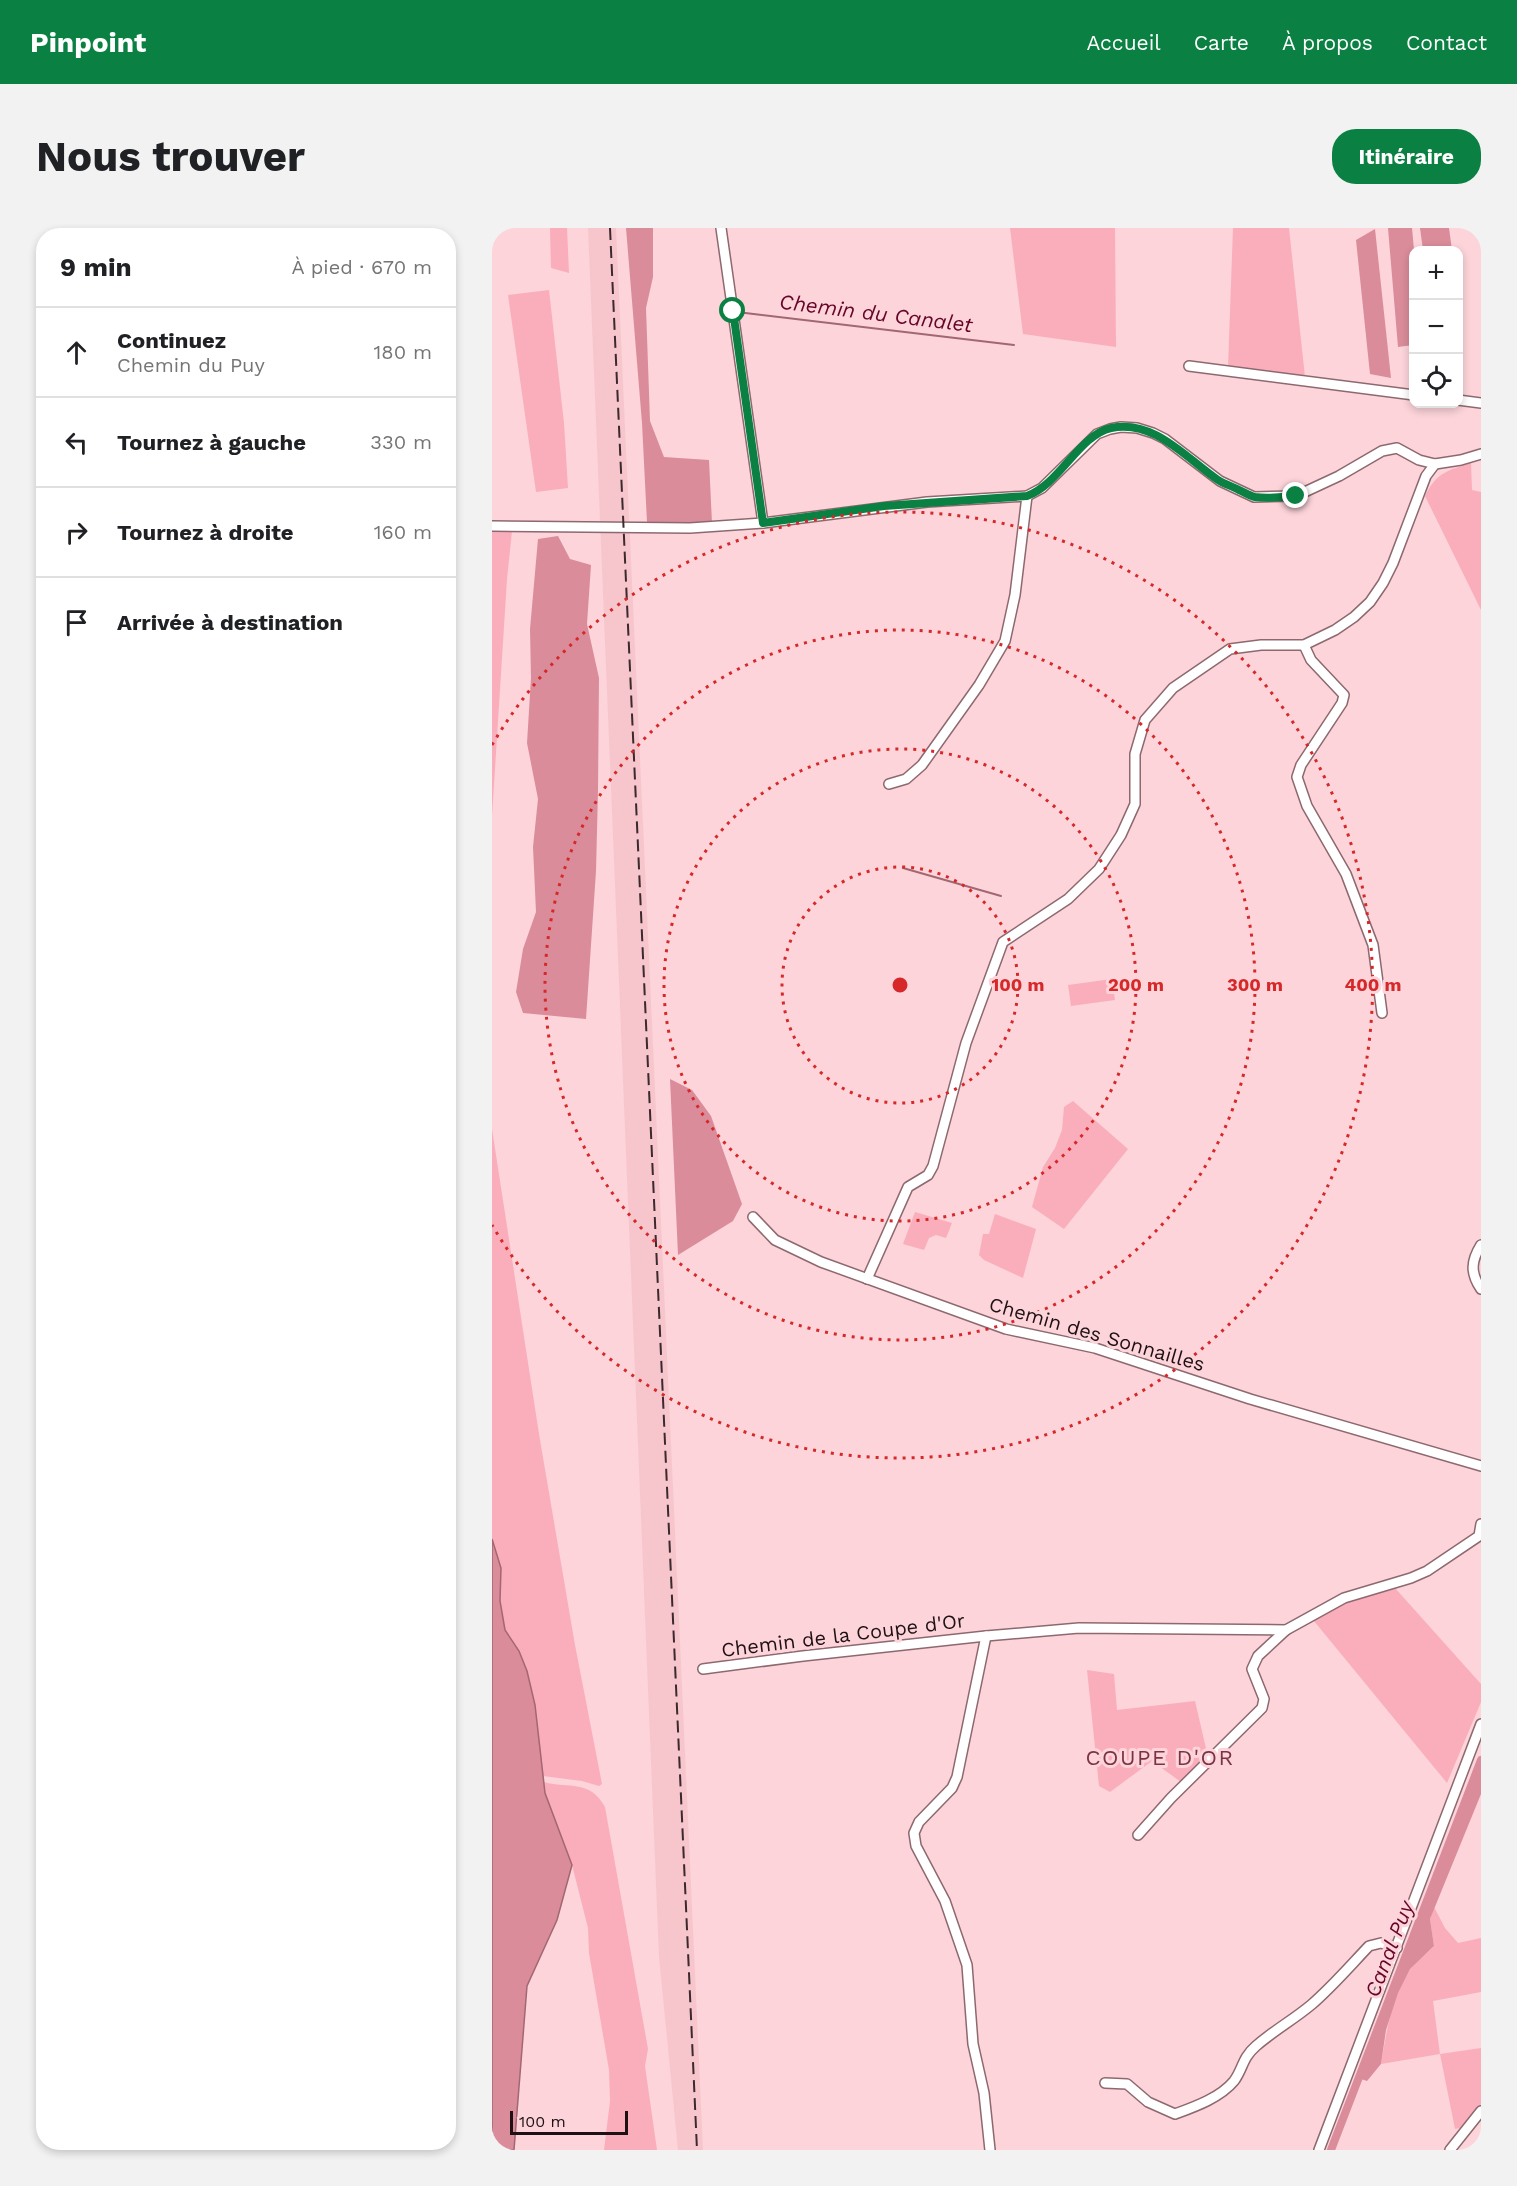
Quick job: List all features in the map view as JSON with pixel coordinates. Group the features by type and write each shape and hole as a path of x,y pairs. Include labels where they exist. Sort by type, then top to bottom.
{"street":[{"path":"721,228 763,523"},
{"path":"1189,366 1409,394"},
{"path":"1463,401 1481,403"},
{"path":"492,526 690,528 763,523 884,506 1027,496 1042,488 1096,434 1121,427 1137,428 1153,433 1220,481 1254,497 1296,496 1339,476 1382,451 1397,448 1419,460 1435,464 1481,454"},
{"path":"867,1279 908,1187 928,1175 933,1166 966,1043 1003,942 1068,899 1099,869 1125,829 1136,804 1134,754 1145,720 1173,688 1230,649 1261,645 1304,645 1335,630 1370,602 1393,563 1426,476 1435,464"},
{"path":"889,784 906,779 922,765 979,685 1005,641 1016,595 1027,496"},
{"path":"1304,645 1311,660 1344,695 1342,703 1301,765 1297,777 1307,806 1346,874 1373,945 1382,1013"},
{"name":"Chemin des Sonnailles","path":"753,1217 775,1240 821,1262 1006,1329 1095,1348 1250,1399 1481,1466"},
{"path":"1481,1245 1472,1264 1474,1279 1481,1289"},
{"name":"Chemin de la Coupe d'Or","path":"1138,1835 1171,1798 1262,1708 1264,1699 1252,1669 1258,1656 1286,1630 1344,1598 1427,1571 1480,1537 1481,1524"},
{"name":"Chemin de la Coupe d'Or","path":"703,1670 986,1636 1079,1628 1286,1630"},
{"name":"Chemin de la Coupe d'Or","path":"986,1636 957,1777 952,1788 919,1822 914,1833 916,1846 945,1901 967,1965 973,2044 984,2093 990,2150"},
{"path":"1319,2150 1481,1724"},
{"path":"1105,2083 1127,2084 1148,2102 1174,2114 1195,2107 1230,2085 1244,2059 1256,2046 1313,2004 1369,1946 1381,1943 1397,1948"},
{"path":"1450,2150 1481,2111"}],"shaded area":[{"path":"550,228 567,228 569,273 551,268"},
{"path":"588,228 616,228 703,2150 678,2150 659,1957"},
{"path":"626,228 653,228 653,277 646,308 650,421 664,457 709,460 712,523 647,522 642,423"},
{"path":"1010,228 1115,228 1116,347 1023,334"},
{"path":"1233,228 1289,228 1305,377 1228,367"},
{"path":"1388,228 1412,228 1414,246 1409,246 1409,346 1398,347"},
{"path":"1420,228 1449,228 1451,246 1422,246"},
{"path":"1375,229 1391,378 1370,374 1356,240"},
{"path":"549,290 564,423 568,488 536,492 508,295"},
{"path":"1471,463 1472,490 1481,492 1481,610 1425,496 1438,477"},
{"path":"492,531 512,531 492,816"},
{"path":"558,536 570,559 591,565 587,624 599,678 596,871 586,1019 523,1013 516,992 523,949 536,912 533,847 538,799 527,743 531,678 530,629 538,539"},
{"path":"1112,979 1115,1000 1071,1006 1068,985"},
{"path":"670,1079 692,1090 711,1116 742,1204 733,1221 678,1255"},
{"path":"1073,1101 1128,1149 1064,1229 1032,1207 1043,1167 1055,1148 1062,1130 1064,1107"},
{"path":"492,1129 539,1434 575,1645 602,1784 599,1786 582,1781 543,1776 519,1651 505,1630 500,1601 501,1568 492,1539"},
{"path":"915,1212 952,1223 946,1238 936,1235 929,1238 924,1250 903,1244"},
{"path":"995,1214 1036,1229 1023,1278 984,1260 979,1255 983,1234 989,1234"},
{"path":"492,1539 501,1568 500,1601 505,1630 519,1651 527,1671 535,1705 545,1793 572,1865 557,1920 527,1986 514,2150 492,2150"},
{"path":"1395,1588 1481,1684 1481,1702 1447,1783 1314,1621 1344,1601"},
{"path":"1087,1670 1114,1674 1117,1710 1195,1701 1208,1757 1181,1782 1152,1761 1110,1792 1099,1786"},
{"path":"1481,1765 1481,1794 1430,1919 1434,1946 1410,1969 1398,1993 1386,2030 1381,2064 1367,2081 1361,2079"},
{"path":"544,1782 586,1789 593,1792 605,1807 648,2049 645,2066 657,2150 604,2150 610,2101 609,2070 589,1953 588,1928 572,1865 545,1793"},
{"path":"1434,1907 1445,1928 1458,1943 1481,1938 1481,1992 1433,2001 1440,2054 1381,2064 1391,2015 1399,1990 1410,1969 1434,1946 1430,1919"},
{"path":"1481,2048 1481,2104 1465,2127 1455,2129 1440,2054"}],"waterway":[{"name":"Chemin du Canalet","path":"737,312 1014,345"},
{"path":"903,868 1001,896"},
{"name":"Canal Puy","path":"1331,2150 1481,1760"}],"railway":[{"path":"610,228 697,2150"}],"district":[{"name":"COUPE D'OR","path":"1160,1757"}],"route":[{"path":"733,311 763,523 884,506 1027,496 1051,480 1096,434 1121,427 1137,428 1153,433 1220,481 1254,497 1296,496"}]}
